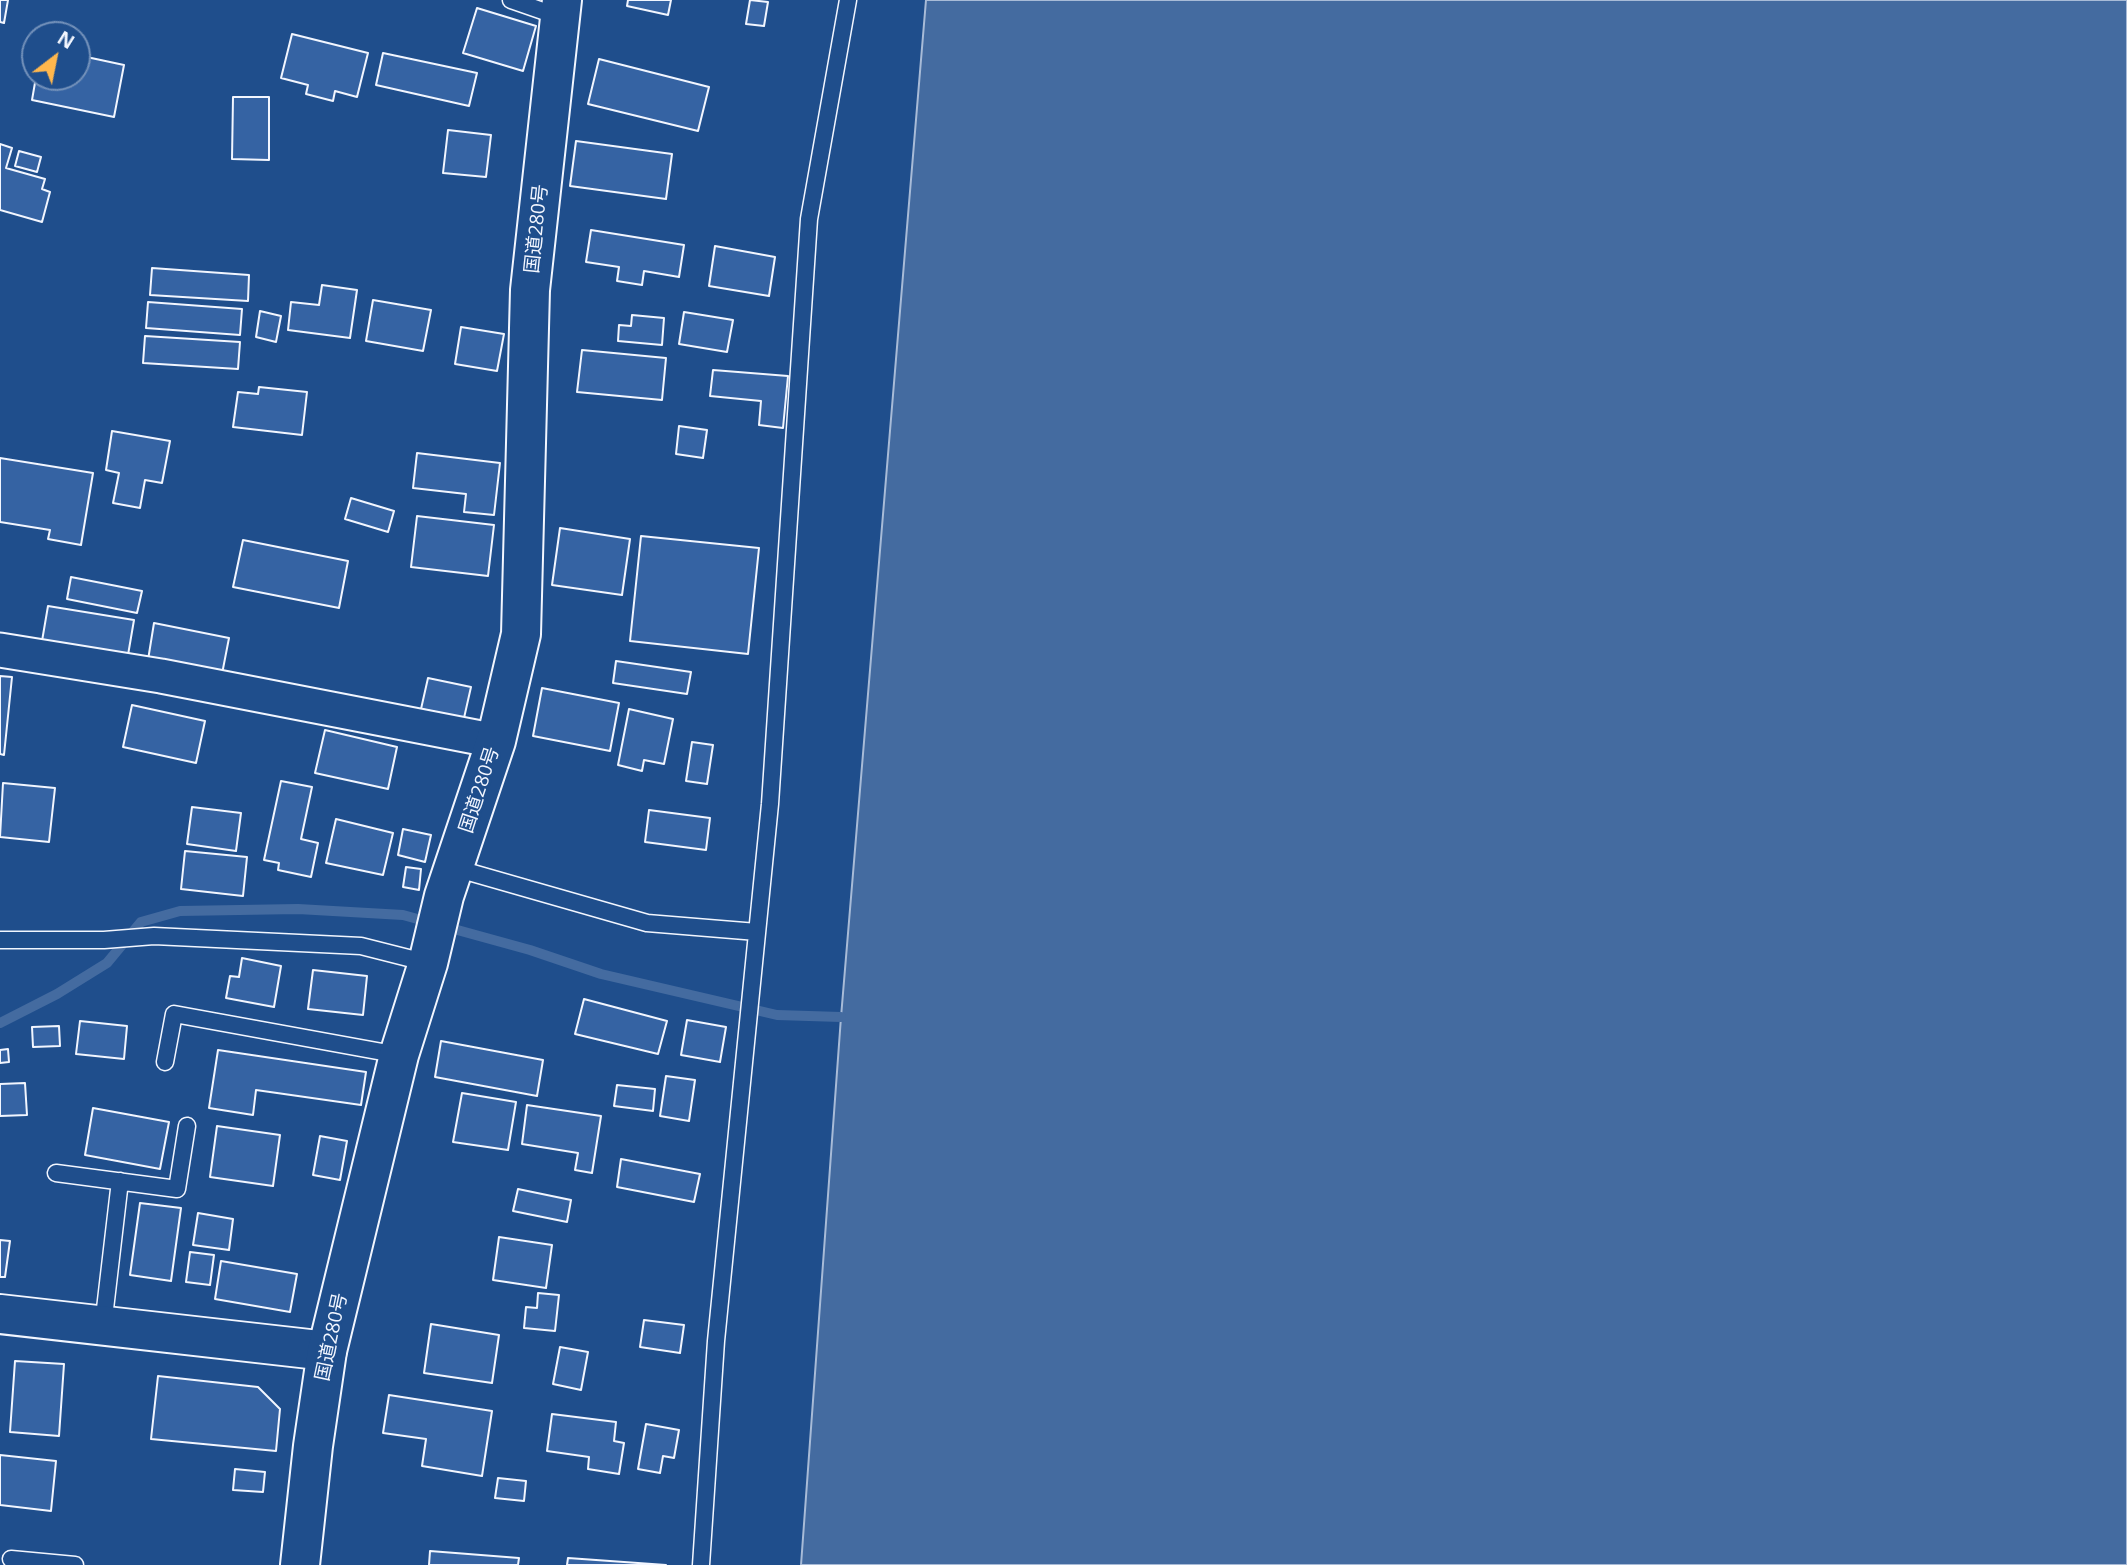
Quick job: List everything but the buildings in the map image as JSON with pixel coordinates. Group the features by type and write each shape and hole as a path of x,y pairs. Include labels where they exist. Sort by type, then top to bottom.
{"main road":[{"name":"国道280号","path":"300,1565 327,1351 399,1055 449,882 496,741 521,634 530,290 561,8"},
{"path":"0,1314 327,1351"}],"street":[{"path":"0,650 161,676 496,741"}],"lane":[{"path":"511,0 561,8"},
{"path":"701,1565 716,1341 770,804 809,219 848,0"},
{"path":"449,882 646,923 757,932"},
{"path":"0,940 104,940 154,936 361,946 429,957"},
{"path":"165,1062 174,1014 399,1055"},
{"path":"56,1173 177,1189 187,1126"},
{"path":"103,1326 120,1181"},
{"path":"10,1559 75,1565"}],"water":[{"path":"926,0 2127,0 2127,1565 801,1565 841,1017"}],"waterway":[{"path":"0,1023 57,994 107,963 141,922 180,911 298,909 403,915 530,950 601,974 777,1015 841,1017"}]}
